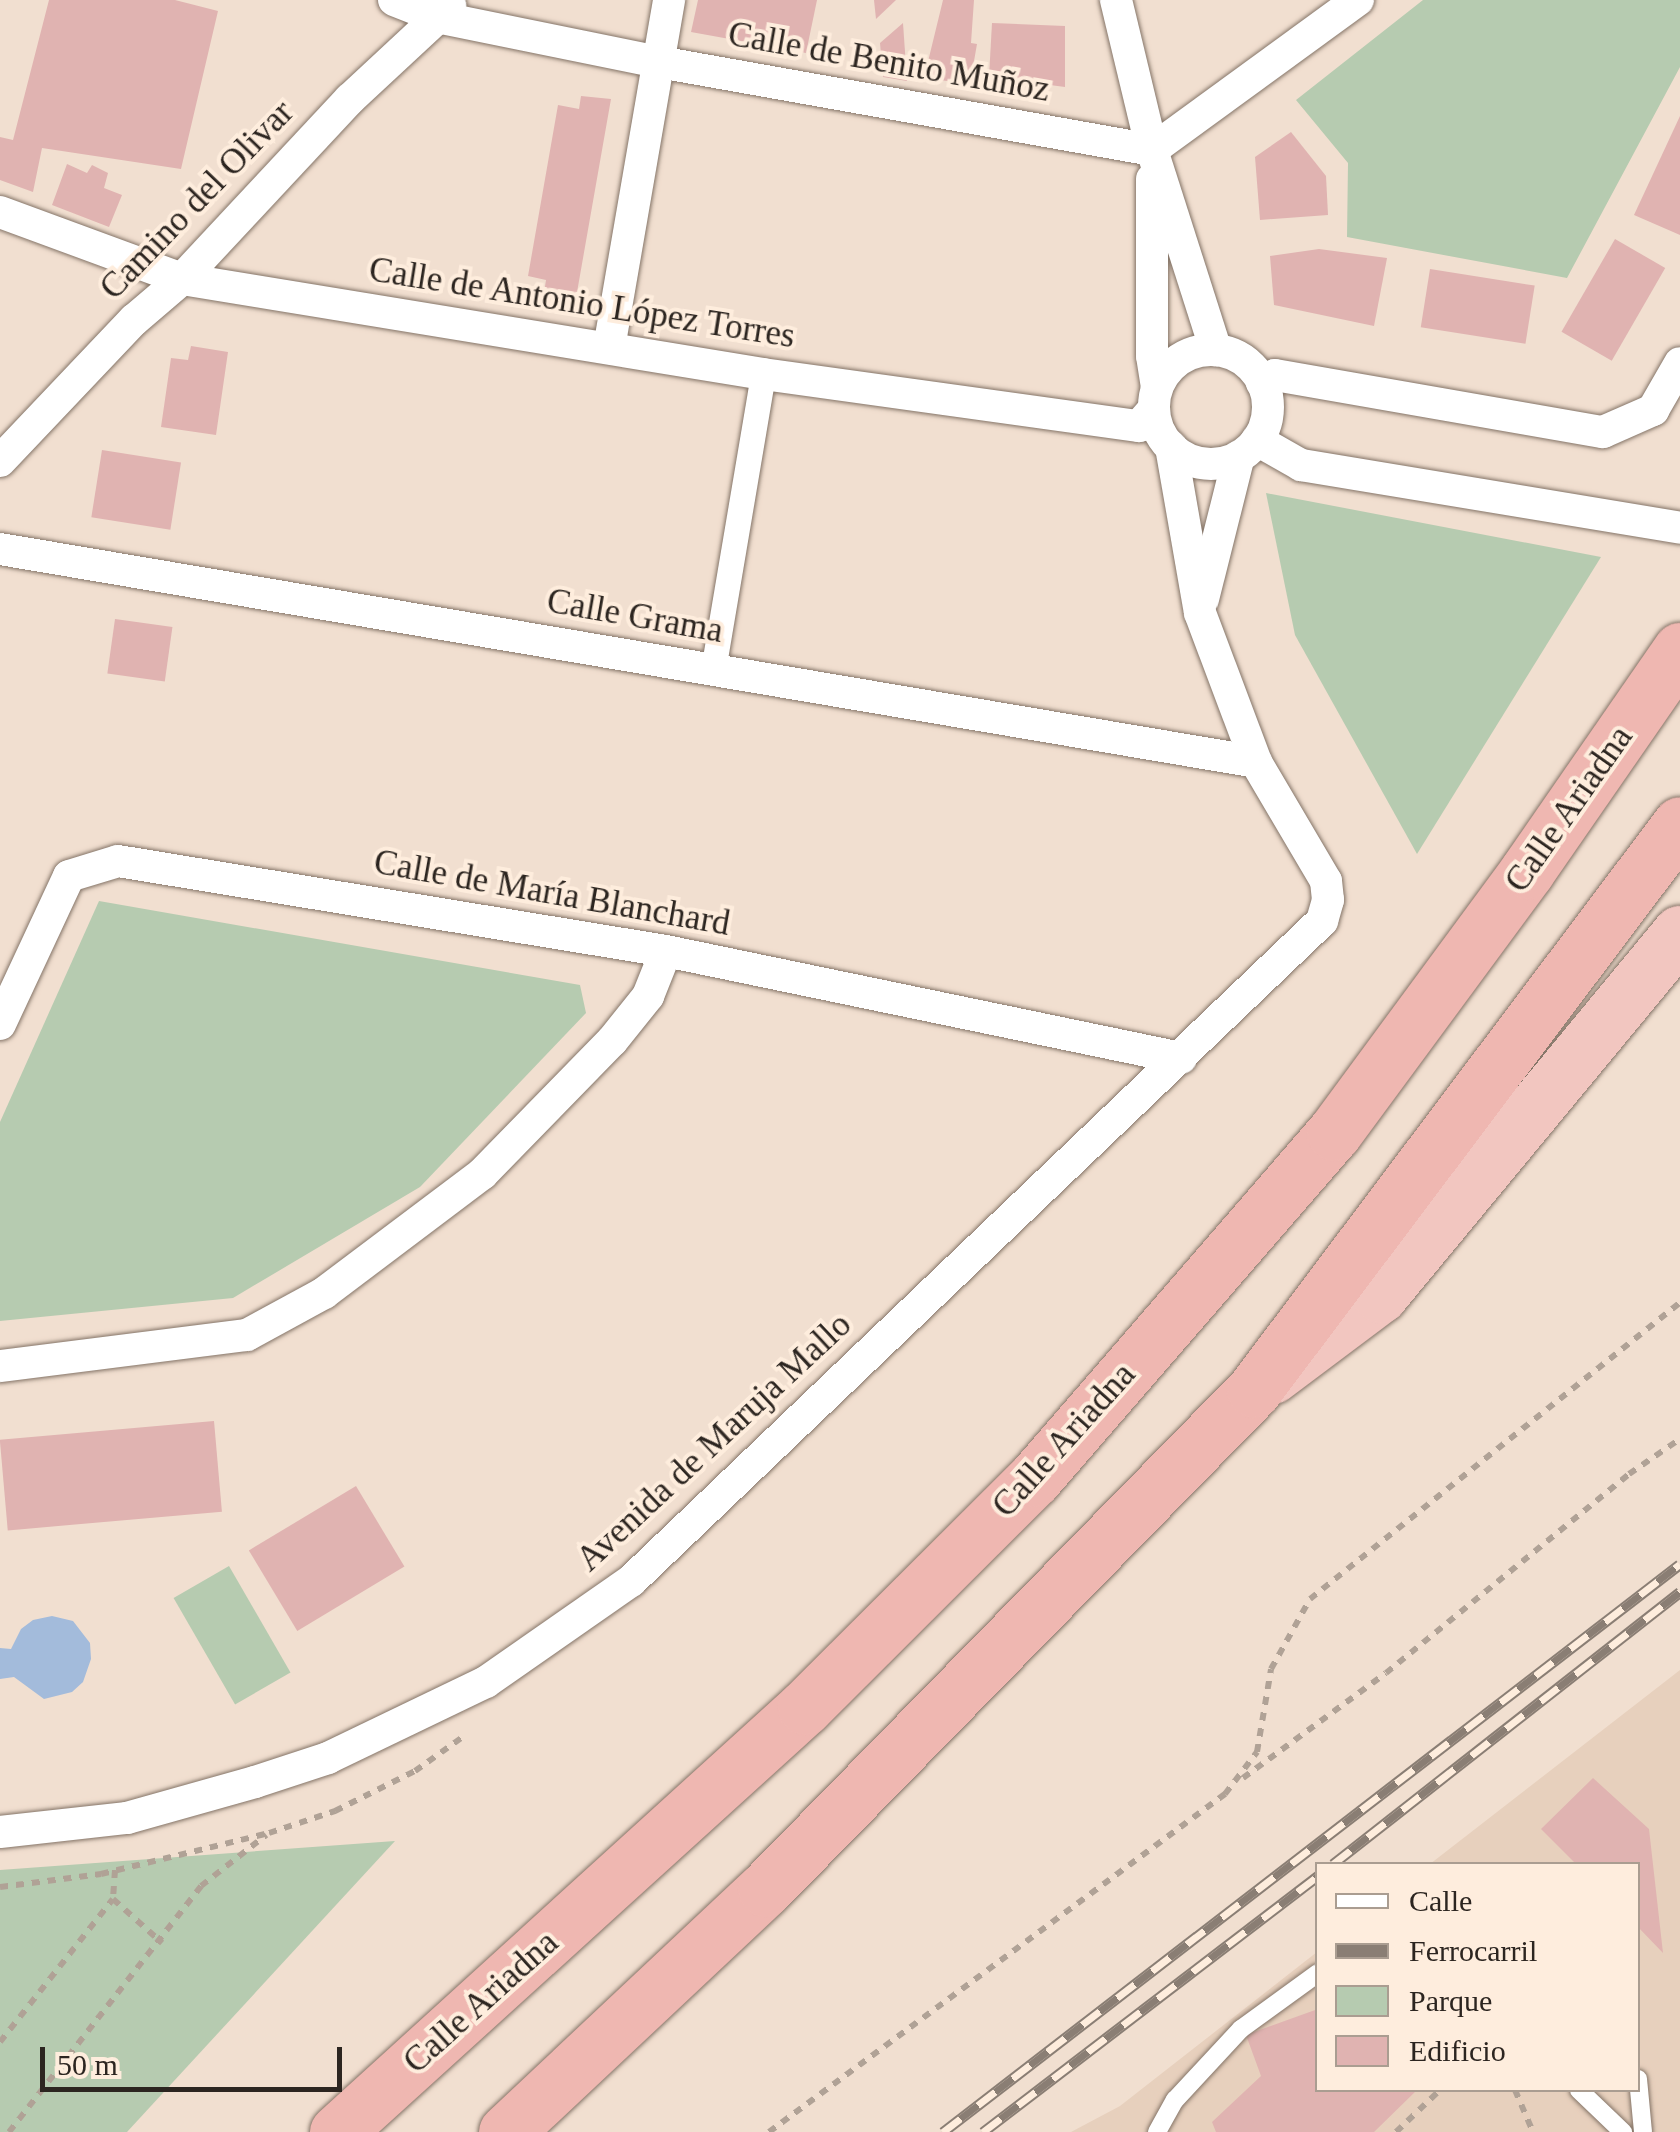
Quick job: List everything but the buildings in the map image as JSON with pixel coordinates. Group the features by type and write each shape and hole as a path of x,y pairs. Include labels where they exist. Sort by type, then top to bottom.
{"highway":[{"name":"Calle Ariadna","path":"337,2132 805,1707 1034,1478 1334,1133 1527,871 1680,650"},
{"path":"506,2132 765,1889 1254,1390 1680,824"},
{"path":"1254,1390 1380,1295 1680,933"}],"street":[{"name":"Calle de Benito Muñoz","path":"394,0 447,8 659,62 1152,150"},
{"path":"609,348 669,0"},
{"path":"1116,0 1152,150 1216,350"},
{"path":"1152,150 1358,0"},
{"name":"Camino del Olivar","path":"0,461 134,320 182,278 350,99 447,8"},
{"path":"1152,150 1152,356 1156,399 1171,448 1204,463 1248,448 1301,465 1680,528"},
{"name":"Calle de Antonio López Torres","path":"0,212 182,278 763,374 1139,426 1156,399"},
{"path":"1156,399 1166,371 1180,359 1216,350 1244,360 1262,382 1268,412 1248,448 1200,614"},
{"path":"1262,382 1274,375 1602,432 1653,410 1680,363"},
{"path":"712,670 763,374"},
{"name":"Avenida de Maruja Mallo","path":"0,1832 127,1818 254,1782 328,1758 486,1682 631,1581 1322,921 1328,900 1326,881 1256,762 1200,614 1171,448"},
{"name":"Calle Grama","path":"0,549 1256,762"},
{"name":"Calle de María Blanchard","path":"0,1024 69,876 118,861 666,951 1181,1058"},
{"path":"0,1366 247,1335 324,1292 482,1174 612,1041 648,996 666,951"}],"lane":[{"path":"1157,2132 1175,2100 1241,2029 1315,1974"},
{"path":"1581,2092 1623,2132"},
{"path":"1639,2092 1643,2132"}],"path":[{"path":"1240,1780 1257,1752 1271,1669 1310,1599 1680,1304"},
{"path":"770,2132 804,2111 1386,1673 1629,1474 1680,1439"},
{"path":"9,2132 162,1943 202,1886 268,1833"},
{"path":"0,2042 113,1899 115,1870"},
{"path":"113,1899 162,1943"},
{"path":"1396,2132 1438,2092"},
{"path":"1516,2092 1533,2132"}],"shaded area":[{"path":"1680,1670 1680,2132 1071,2132 1120,2106 1315,1954 1315,2092 1640,2092 1640,1862 1433,1862"}],"green space":[{"path":"1423,0 1680,0 1680,67 1567,278 1347,237 1348,163 1296,100"},
{"path":"1266,493 1601,557 1417,854 1295,635"},
{"path":"99,901 580,985 586,1013 420,1187 233,1298 0,1321 0,1122"},
{"path":"229,1566 290,1673 235,1705 174,1598"},
{"path":"395,1841 127,2132 0,2132 0,1870"}],"water":[{"path":"52,1616 73,1621 90,1643 91,1659 83,1682 72,1692 44,1699 14,1677 0,1679 0,1648 11,1649 21,1629 33,1620"}],"railway":[{"path":"943,2132 1680,1564"},
{"path":"1336,1862 1680,1592"},
{"path":"983,2132 1315,1878"}]}
